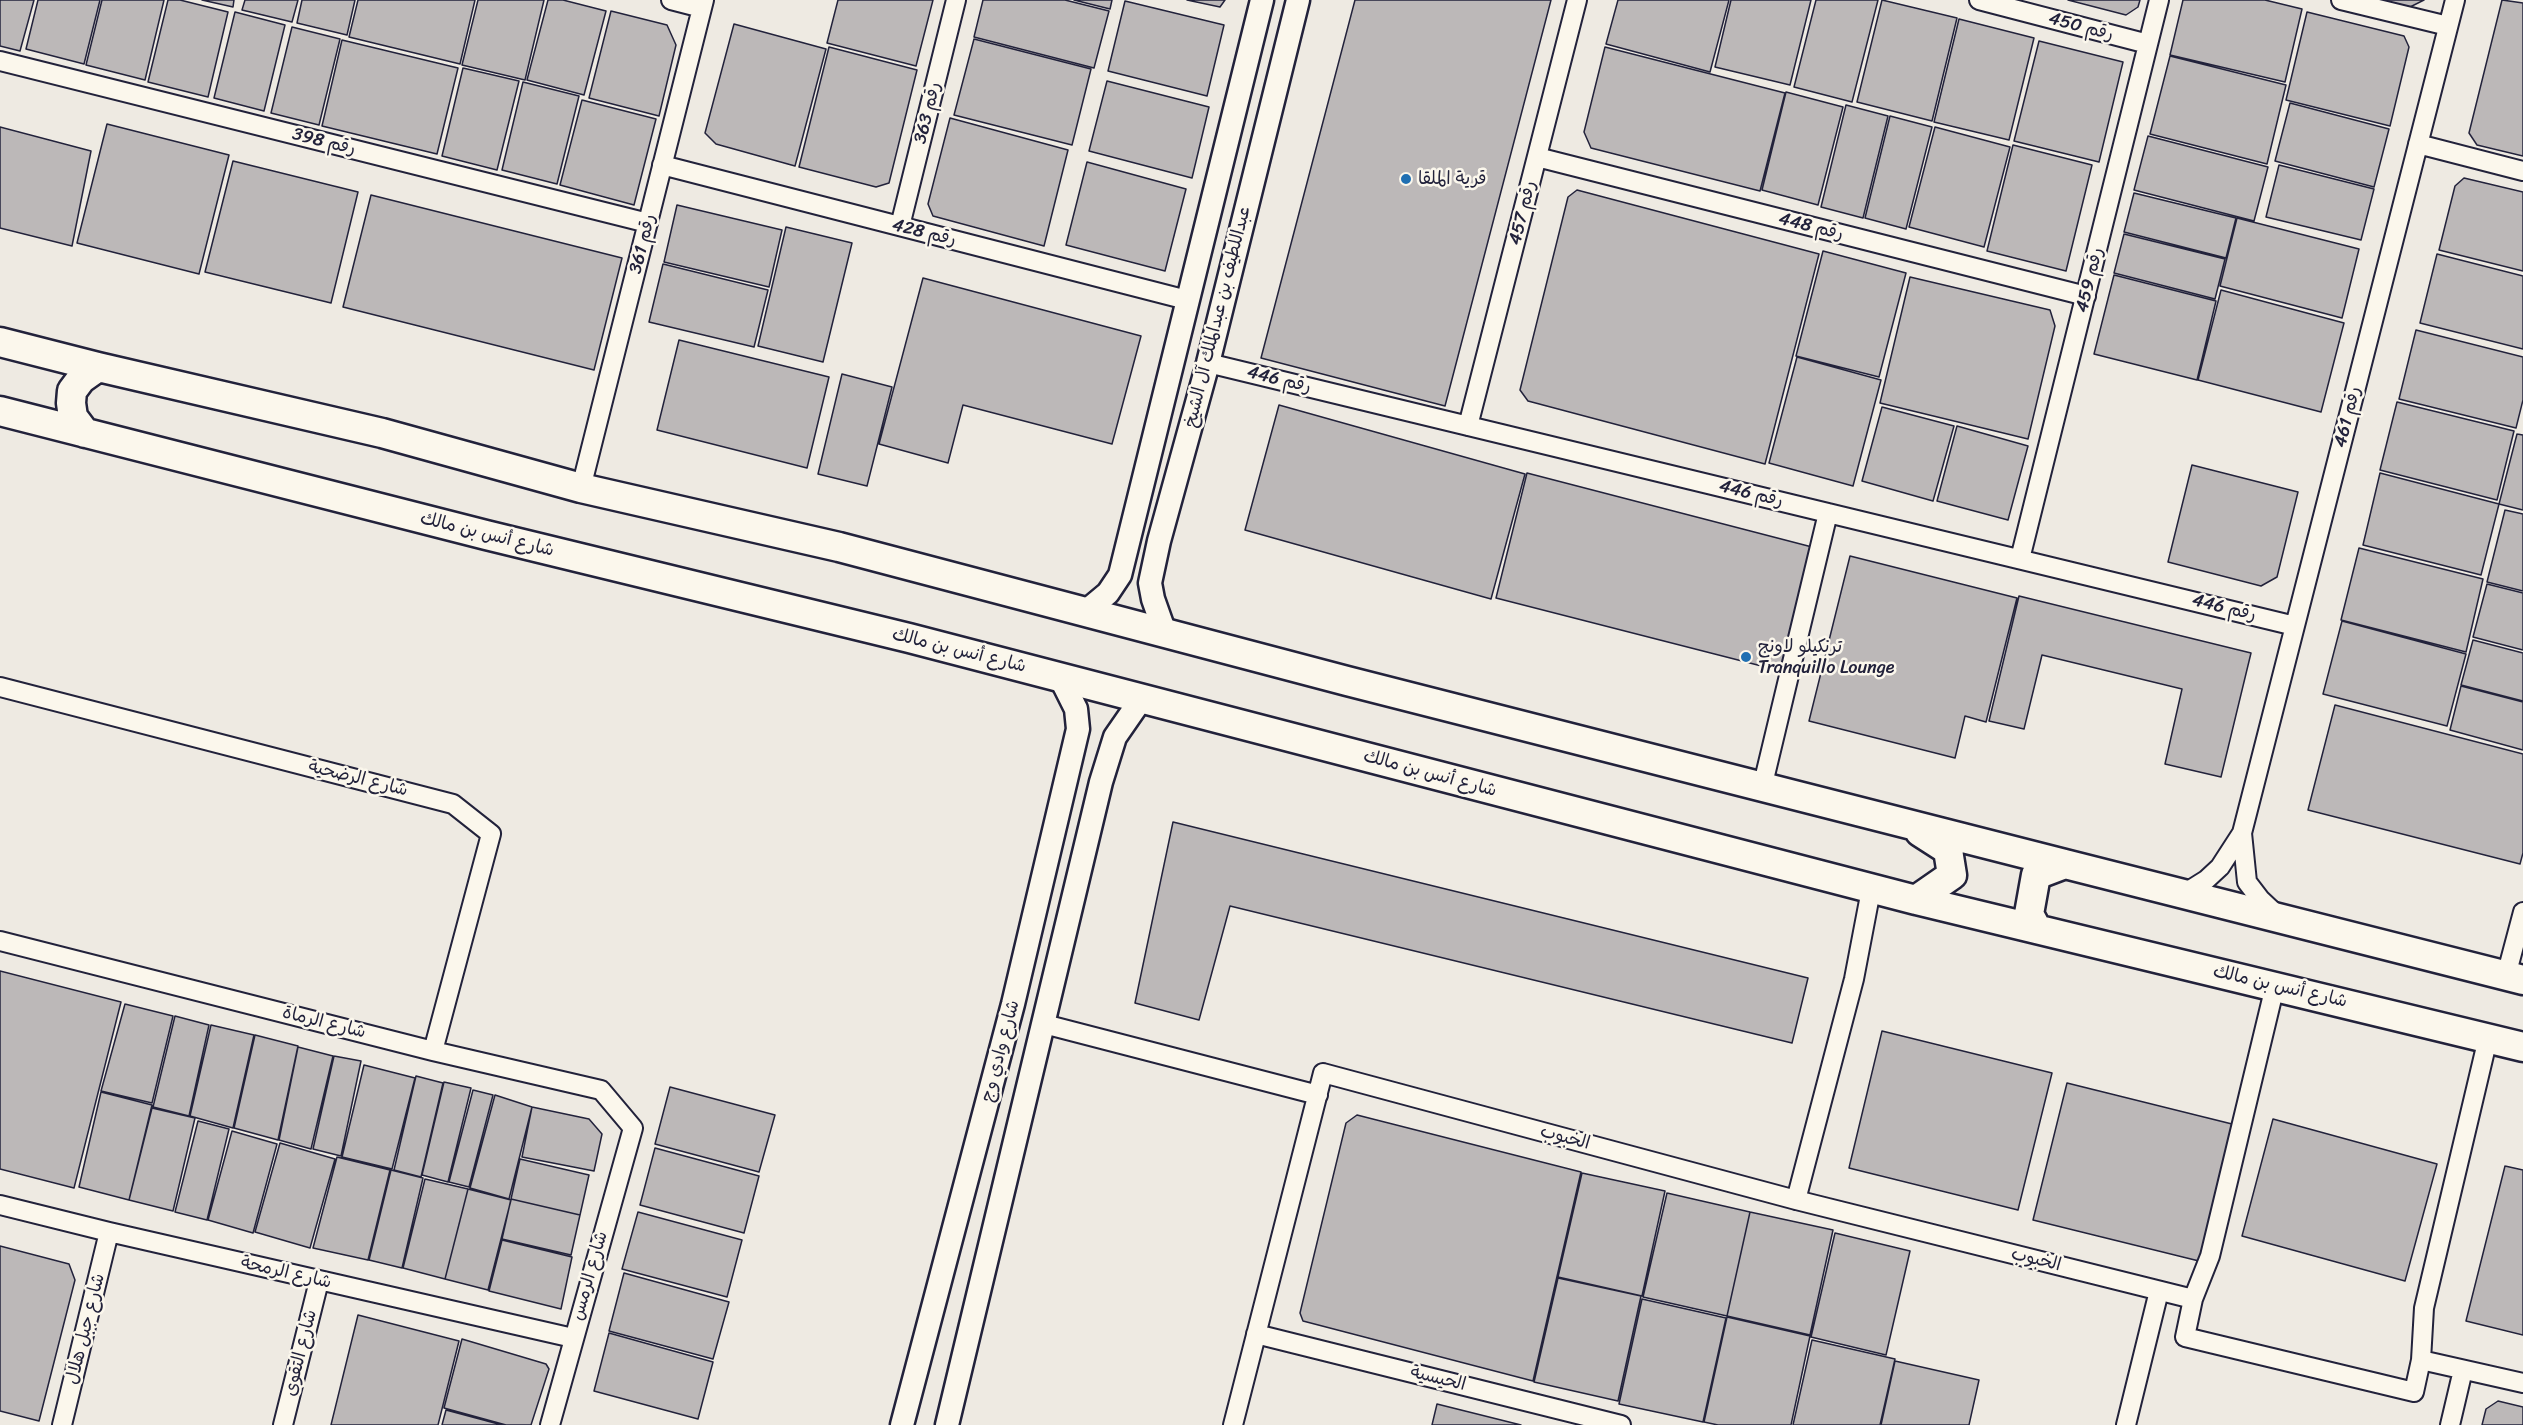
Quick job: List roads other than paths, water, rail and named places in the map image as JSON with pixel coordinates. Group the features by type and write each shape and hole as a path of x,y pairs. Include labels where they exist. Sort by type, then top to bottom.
{"main road":[{"path":"0,342 382,433 581,488 839,547 1084,613 1762,788 2515,978"},
{"path":"86,433 73,417 72,391 81,379 98,367"},
{"name":"شارع أنس بن مالك","path":"0,411 1060,677 1871,890 2523,1047"},
{"path":"1909,825 1948,850 1952,875 1916,900"},
{"path":"2037,929 2029,914 2036,875 2065,864"}],"street":[{"path":"671,0 703,4"},
{"name":"رقم 363","path":"900,226 956,0"},
{"name":"عبداللطيف بن عبدالملك آل الشيخ","path":"1084,613 1108,593 1120,575 1262,0"},
{"name":"عبداللطيف بن عبدالملك آل الشيخ","path":"1165,633 1150,583 1163,525 1208,363 1298,0"},
{"name":"رقم 457","path":"1468,426 1577,0"},
{"name":"رقم 450","path":"1979,0 2148,44"},
{"name":"رقم 459","path":"2020,559 2159,0"},
{"path":"2341,0 2448,26"},
{"name":"رقم 461","path":"2242,833 2455,0"},
{"name":"رقم 361","path":"581,488 703,4"},
{"name":"رقم 398","path":"0,61 648,223"},
{"path":"2418,144 2523,171"},
{"name":"رقم 448","path":"1537,157 2086,296"},
{"name":"رقم 428","path":"662,165 1187,300"},
{"path":"1202,240 1236,249"},
{"name":"رقم 446","path":"1208,363 2295,626"},
{"path":"1762,788 1828,513"},
{"path":"1134,518 1134,532 1140,538 1154,538 1163,525"},
{"name":"شارع وادي وج","path":"902,1425 1013,1004 1068,774 1078,719 1060,677"},
{"name":"شارع الرضحية","path":"0,687 453,804 491,834 433,1051"},
{"name":"شارع وادي وج","path":"947,1425 1101,782 1115,736 1142,698"},
{"path":"1068,774 1101,782"},
{"path":"2182,895 2206,880 2220,867 2242,833"},
{"path":"2242,833 2247,882 2260,899 2280,918"},
{"path":"1796,1200 1854,979 1871,890"},
{"path":"2515,978 2523,912"},
{"name":"شارع الرماة","path":"0,941 433,1051 601,1090 633,1128"},
{"path":"2275,986 2211,1256 2193,1299 2186,1337 2414,1392 2421,1360 2424,1308 2488,1038"},
{"path":"1044,1024 1318,1095"},
{"name":"الخبوب","path":"1233,1425 1323,1073 1796,1200 2193,1299"},
{"name":"شارع الرمس","path":"550,1425 633,1128"},
{"name":"شارع الرمحة","path":"0,1205 109,1233 573,1338"},
{"name":"شارع جبل هلال","path":"62,1425 109,1233"},
{"name":"شارع التقوى","path":"283,1425 319,1281"},
{"path":"2126,1425 2159,1291"},
{"name":"الحيسية","path":"1256,1334 1621,1425"},
{"path":"2421,1360 2523,1383"},
{"path":"2450,1425 2463,1370"}],"place":[{"name":"قرية الملقا","path":"1406,179"},
{"name":"ترنكيلو لاونج Tranquillo Lounge","path":"1746,657"}]}
